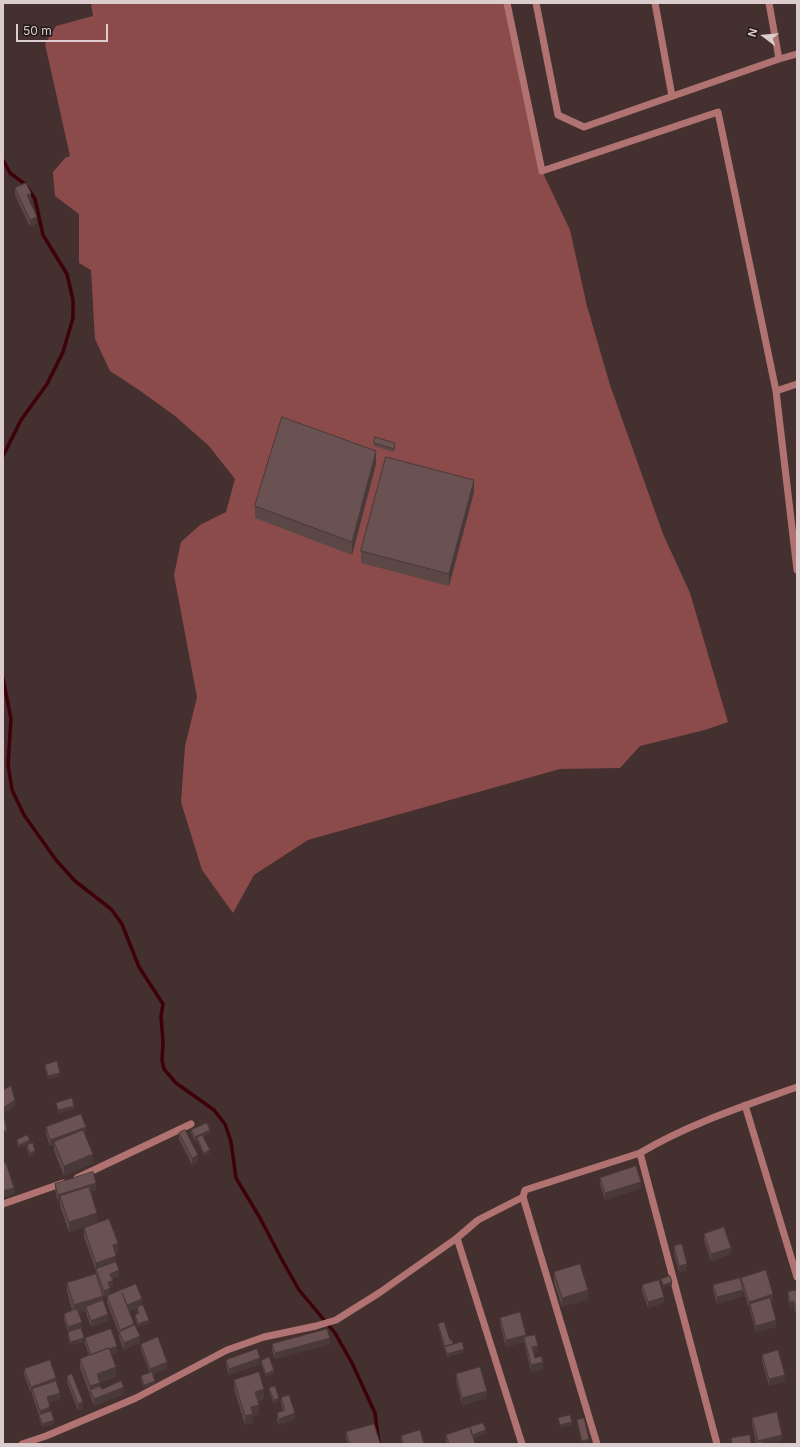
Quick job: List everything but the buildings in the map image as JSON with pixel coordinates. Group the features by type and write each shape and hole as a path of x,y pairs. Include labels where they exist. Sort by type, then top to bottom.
{"street":[{"path":"507,3 542,171 718,112 776,391 797,570"},
{"path":"536,3 558,115 584,127 779,58 797,54"},
{"path":"656,3 672,96"},
{"path":"769,3 779,58"},
{"path":"776,391 797,384"},
{"path":"597,1444 523,1197 525,1190 640,1153 656,1143 745,1105 797,1087"},
{"path":"745,1105 797,1277"},
{"path":"3,1204 78,1178 191,1124"},
{"path":"640,1153 717,1444"},
{"path":"22,1444 46,1436 136,1398 227,1350 264,1337 316,1326 336,1320 379,1293 457,1238 478,1220 523,1197"},
{"path":"457,1238 522,1444"}],"shaded area":[{"path":"91,3 507,3 542,171 570,230 587,306 610,385 663,534 690,593 728,722 705,730 640,746 620,768 560,769 308,840 254,875 233,913 202,870 181,802 185,746 197,697 174,575 181,542 200,525 226,512 235,479 209,446 175,416 110,371 95,339 91,270 79,263 79,214 55,196 53,172 65,158 70,156 45,44 56,26 93,16"}],"waterway":[{"path":"3,160 10,173 25,184 35,199 43,235 67,274 73,300 73,318 63,352 47,384 21,420 3,456"},
{"path":"3,678 11,719 8,764 12,790 24,815 56,860 75,881 111,909 122,924 139,967 163,1004 161,1016 163,1042 162,1060 164,1069 176,1083 214,1110 225,1124 231,1142 236,1178 260,1218 299,1290 335,1333 352,1363 375,1413 379,1444"}]}
